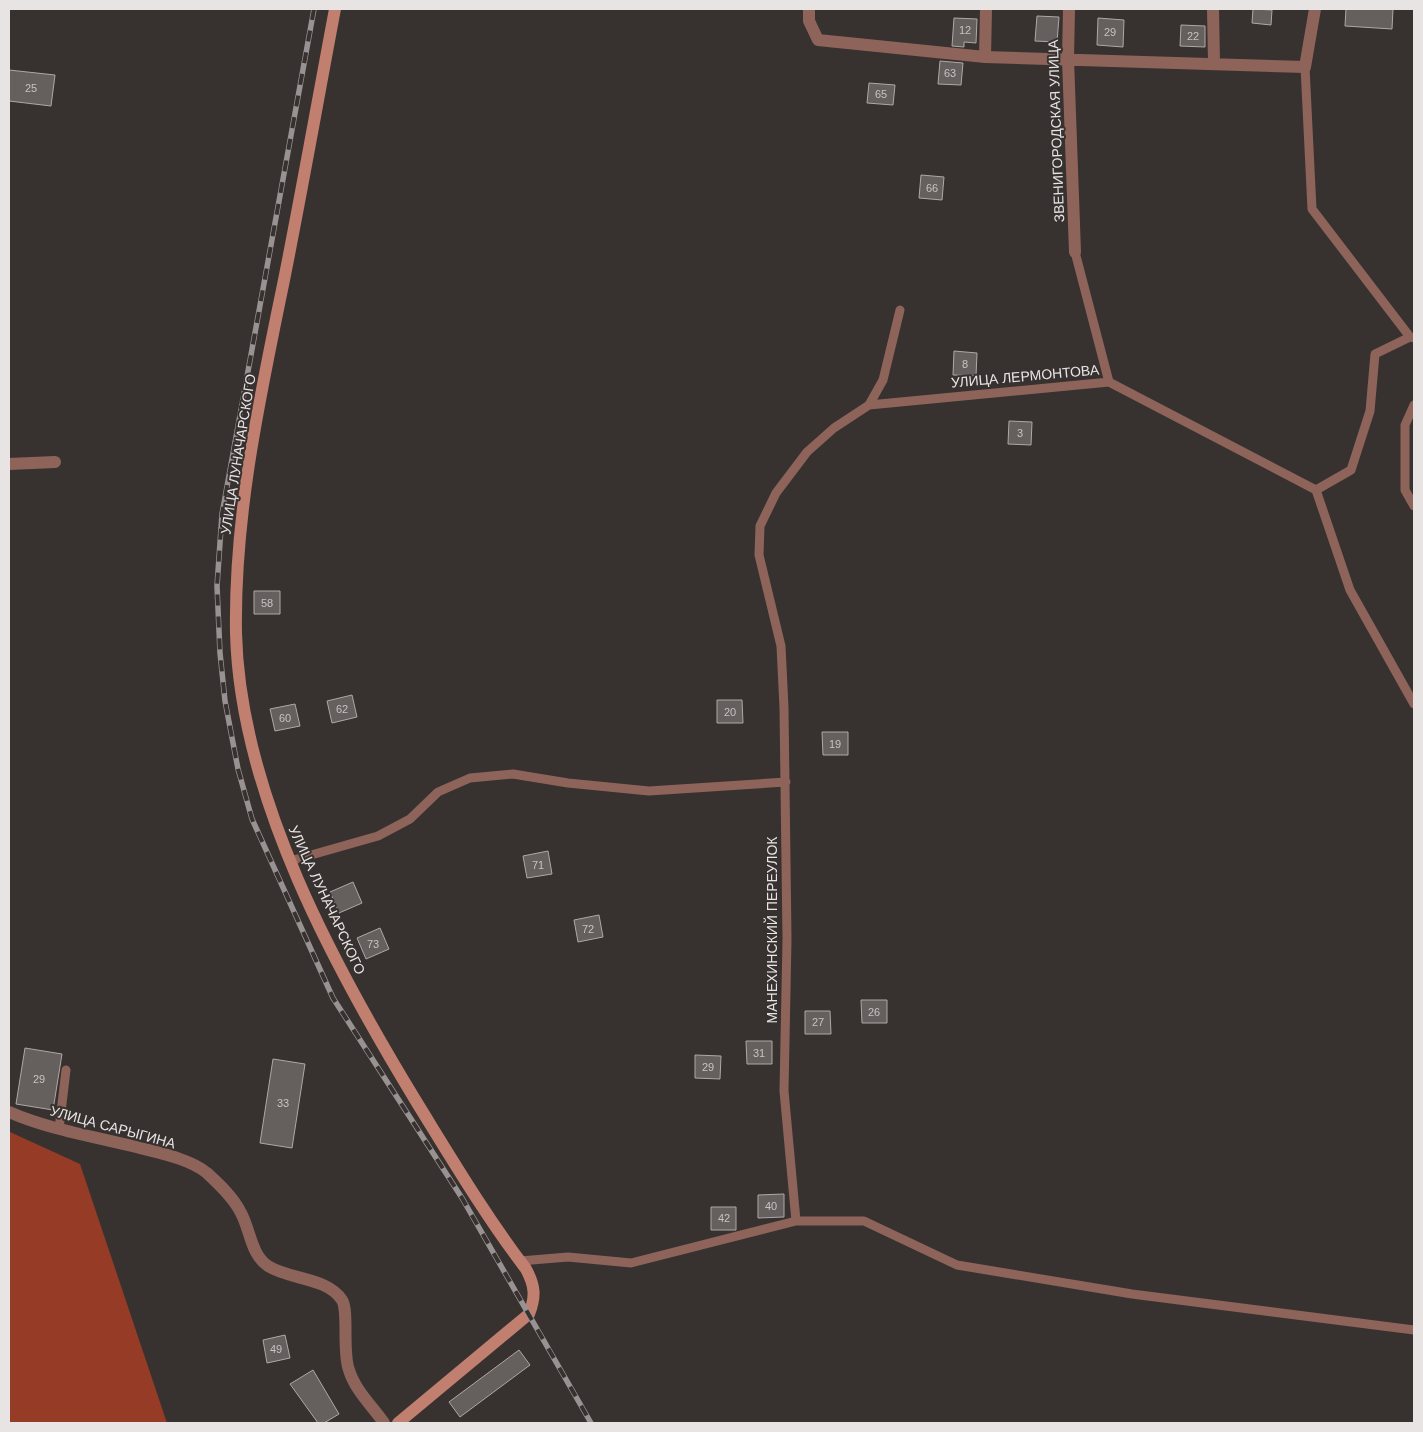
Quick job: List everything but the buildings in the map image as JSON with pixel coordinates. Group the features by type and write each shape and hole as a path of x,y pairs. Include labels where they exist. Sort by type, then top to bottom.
{"main road":[{"name":"УЛИЦА ЛУНАЧАРСКОГО","path":"335,9 263,380 244,490 238,557 236,635 242,688 252,742 276,828 320,926 377,1037 446,1150 534,1284 535,1300 529,1314 398,1423"}],"street":[{"path":"809,9 809,21 818,40 985,57 1214,62 1305,67 1315,9"},
{"path":"985,57 986,9"},
{"name":"ЗВЕНИГОРОДСКАЯ УЛИЦА","path":"1069,9 1068,59 1074,252"},
{"path":"1213,9 1214,62"},
{"path":"9,464 55,462"},
{"name":"УЛИЦА САРЫГИНА","path":"9,1112 59,1128 169,1155 205,1172 234,1201 242,1214 257,1253 266,1265 282,1274 326,1286 344,1302 346,1320 344,1345 348,1369 355,1385 384,1423"}],"lane":[{"path":"1305,67 1312,209 1412,337 1375,354 1370,411 1351,470 1316,490"},
{"name":"УЛИЦА ЛЕРМОНТОВА","path":"869,405 1109,382 1074,252"},
{"path":"869,405 883,380 900,310"},
{"path":"1109,382 1316,490 1350,590 1414,704"},
{"name":"МАНЕХИНСКИЙ ПЕРЕУЛОК","path":"796,1221 784,1091 787,939 786,782 783,762 784,708 781,646 759,555 760,526 776,493 807,452 834,428 869,405"},
{"path":"1414,405 1405,426 1405,490 1414,506"},
{"path":"290,861 378,836 410,820 438,792 470,778 513,774 568,783 649,790 786,782"},
{"path":"59,1128 66,1070"},
{"path":"520,1261 568,1257 631,1263 796,1221 864,1221 957,1265 1132,1294 1414,1330"}],"shaded area":[{"path":"9,1125 10,1132 80,1164 167,1423 9,1423"}],"railway":[{"path":"314,9 222,514 217,586 220,653 225,701 238,769 252,819 333,998 462,1198 591,1423"}]}
